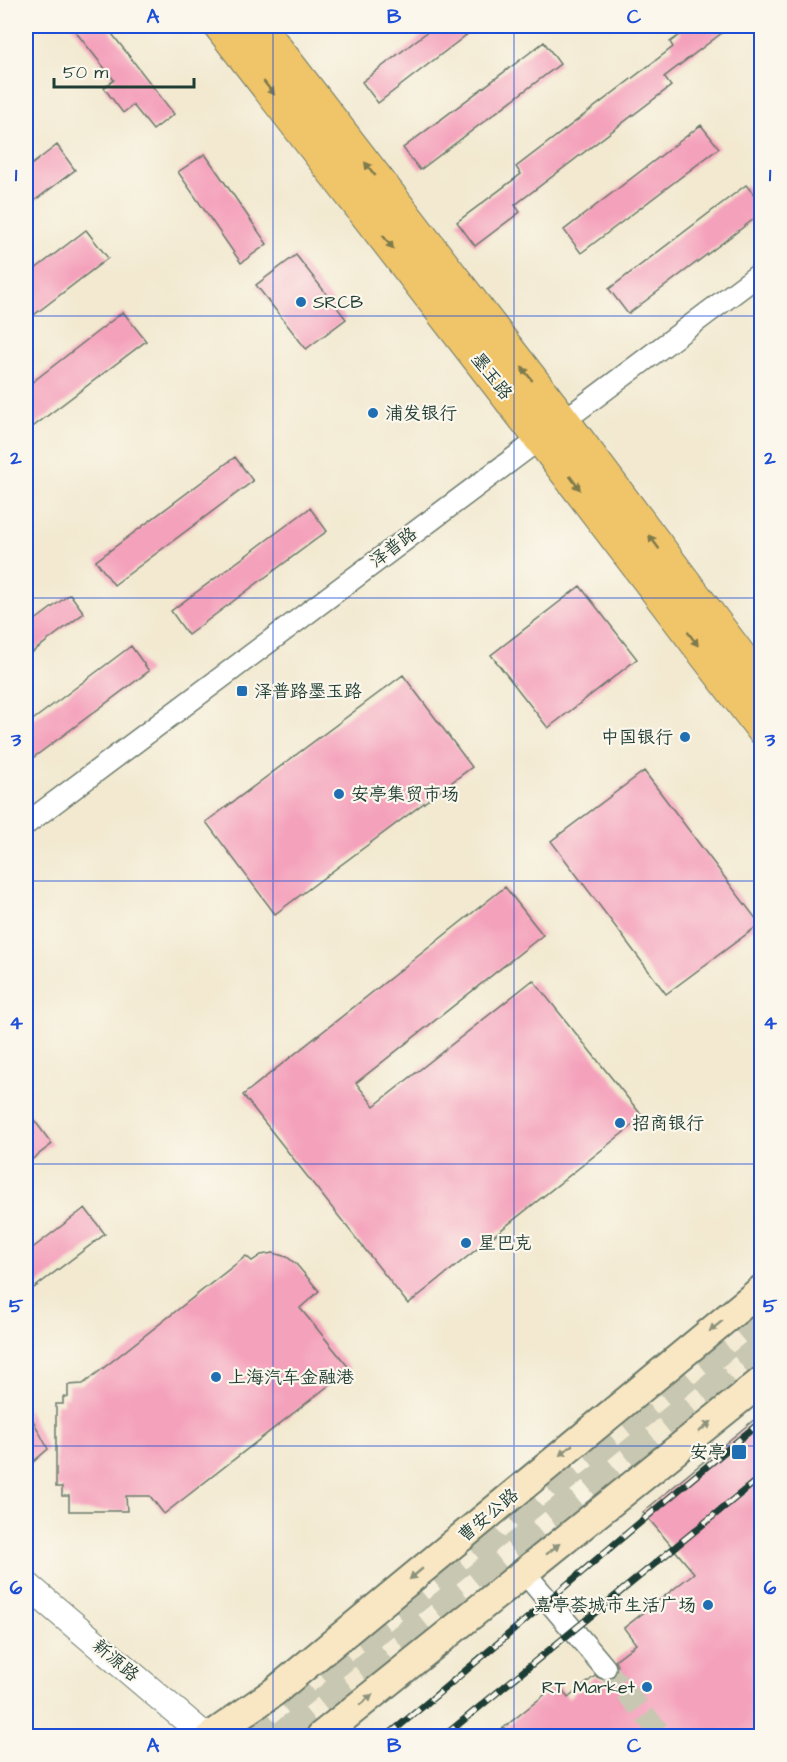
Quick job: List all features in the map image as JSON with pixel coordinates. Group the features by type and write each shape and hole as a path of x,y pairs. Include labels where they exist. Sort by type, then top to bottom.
{"main road":[{"name":"墨玉路","path":"220,26 762,685"},
{"name":"墨玉路","path":"260,26 551,429 762,729"},
{"name":"曹安公路","path":"211,1737 274,1692 762,1289"},
{"path":"321,1737 762,1381"}],"street":[{"name":"泽普路","path":"26,825 551,429 762,273"},
{"path":"524,1572 605,1668"},
{"name":"新源路","path":"26,1584 205,1737"}],"building":[{"path":"71,26 106,26 174,114 153,130 133,105 123,113 104,88 114,80"},
{"path":"435,26 478,26 378,103 362,82"},
{"path":"675,26 731,26 664,77 671,86 515,205 520,212 475,246 457,222 521,174 516,167 673,47 670,42 681,34"},
{"path":"544,42 560,64 420,170 403,148"},
{"path":"701,125 719,148 581,253 564,230"},
{"path":"57,145 75,170 26,207 26,169"},
{"path":"205,154 267,244 241,263 178,172"},
{"path":"746,185 762,204 762,213 628,314 609,289"},
{"path":"86,230 108,258 26,321 26,276"},
{"name":"SRCB","path":"296,255 346,319 306,349 256,285"},
{"path":"123,312 146,341 26,432 26,387"},
{"path":"235,457 253,481 114,585 96,561"},
{"path":"310,508 327,531 188,635 171,611"},
{"path":"580,586 637,659 548,728 491,655"},
{"path":"70,594 84,613 26,657 26,627"},
{"path":"131,646 149,671 26,763 26,725"},
{"name":"安亭集贸市场","path":"403,675 472,767 275,914 206,822"},
{"path":"644,771 760,924 666,994 551,841"},
{"path":"505,887 543,935 356,1083 374,1106 533,980 643,1117 408,1304 243,1095"},
{"path":"26,1109 52,1144 26,1164"},
{"path":"85,1208 105,1234 26,1294 26,1253"},
{"name":"上海汽车金融港","path":"273,1253 287,1257 296,1264 319,1291 300,1308 350,1369 164,1514 150,1496 126,1496 127,1511 69,1511 69,1496 62,1496 62,1487 56,1487 56,1404 63,1404 63,1397 68,1397 68,1385 83,1384 246,1256 252,1261 261,1255"},
{"path":"26,1407 48,1449 26,1468"},
{"name":"嘉亭荟城市生活广场","path":"762,1413 762,1737 492,1737 558,1684 568,1698 595,1676 607,1681 614,1677 618,1666 615,1660 636,1644 624,1628 694,1573 643,1512"}],"tunnel":[{"path":"244,1736 762,1313"},
{"path":"285,1736 762,1350"},
{"path":"605,1668 663,1736"}],"railway":[{"path":"387,1736 762,1421"},
{"path":"444,1736 762,1476"}],"place":[{"name":"SRCB","path":"301,302"},
{"name":"浦发银行","path":"373,413"},
{"name":"泽普路墨玉路","path":"242,691"},
{"name":"中国银行","path":"685,737"},
{"name":"安亭集贸市场","path":"339,794"},
{"name":"招商银行","path":"620,1123"},
{"name":"星巴克","path":"466,1243"},
{"name":"上海汽车金融港","path":"216,1377"},
{"name":"安亭","path":"739,1452"},
{"name":"嘉亭荟城市生活广场","path":"708,1605"},
{"name":"RT Market","path":"647,1687"}]}
